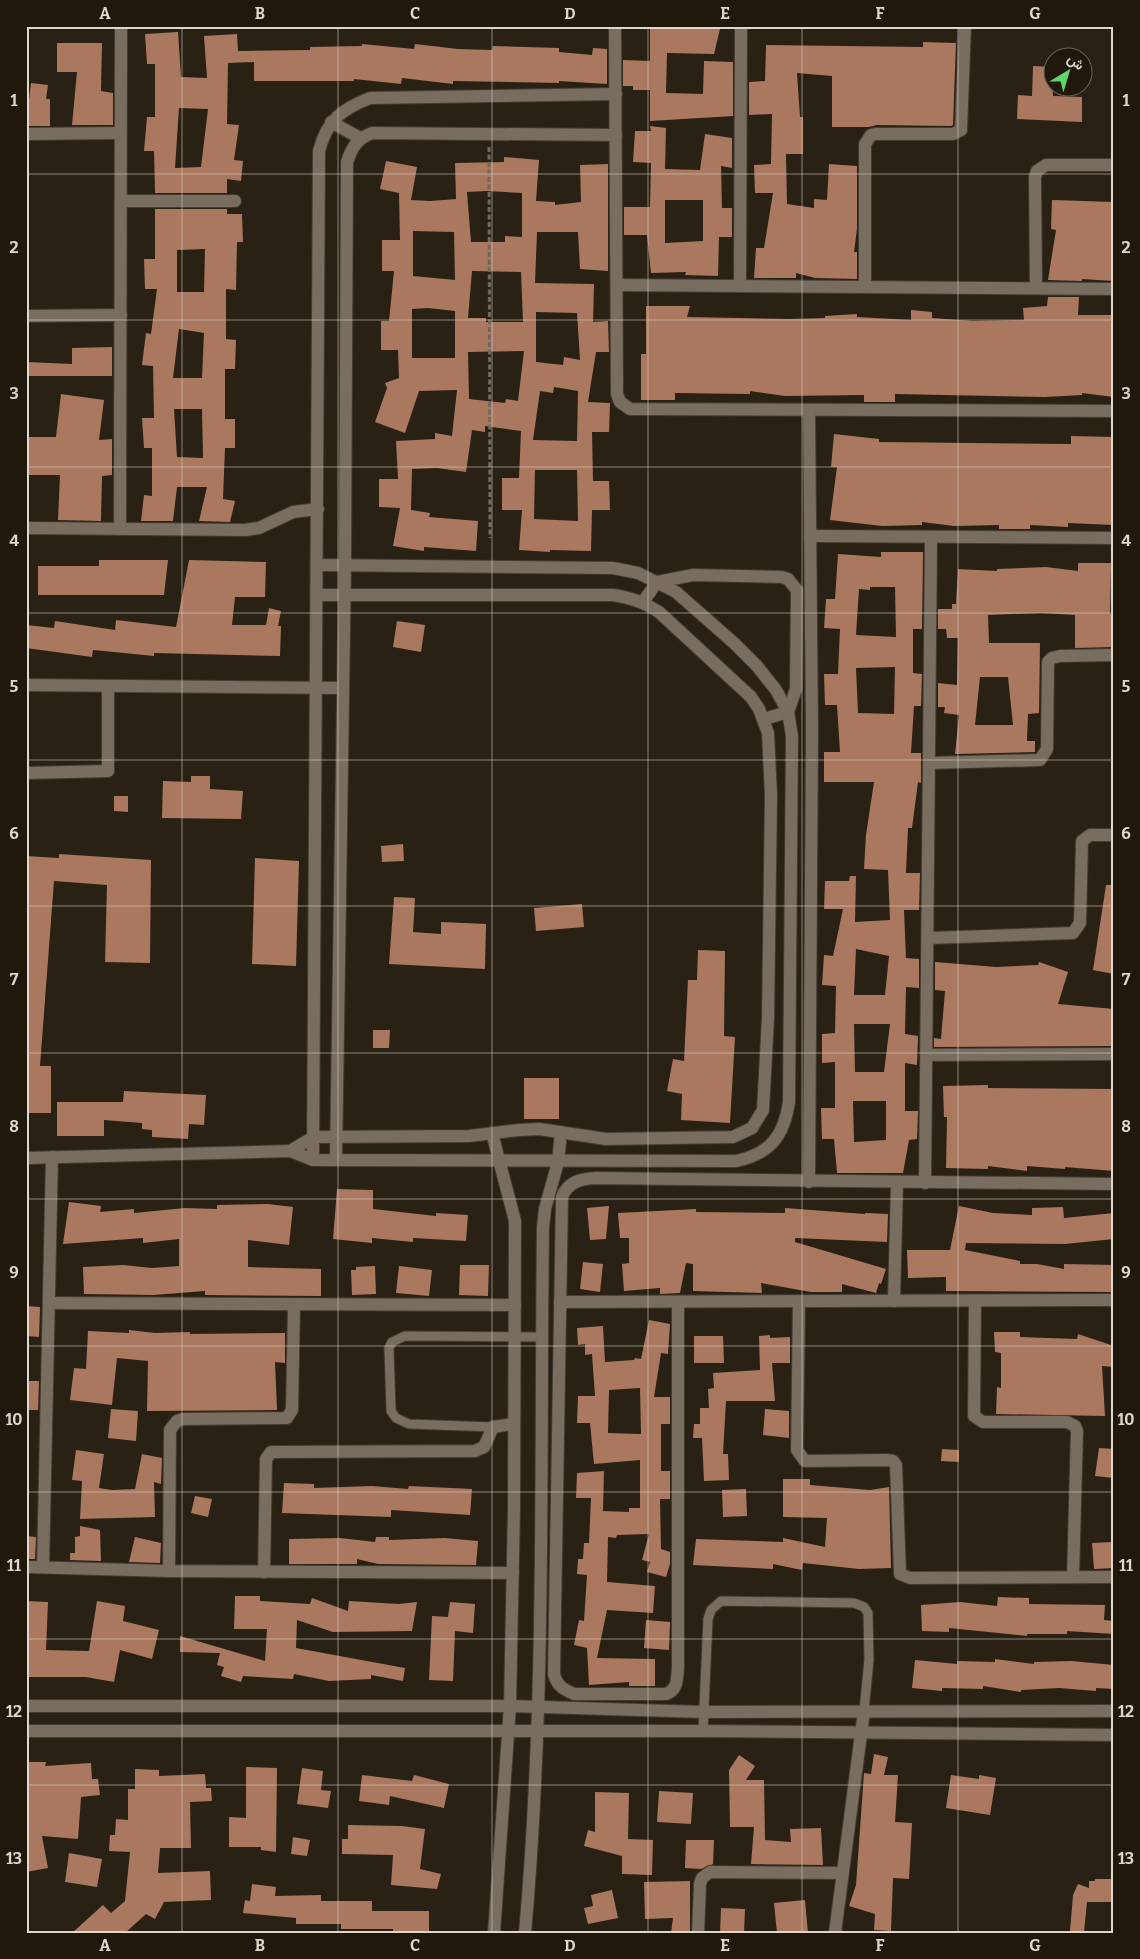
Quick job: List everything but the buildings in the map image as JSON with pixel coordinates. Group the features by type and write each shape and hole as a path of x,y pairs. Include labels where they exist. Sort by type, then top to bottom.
{"street":[{"path":"120,26 120,529"},
{"path":"615,26 618,394 624,407 630,409 1114,411"},
{"path":"740,284 741,26"},
{"path":"866,286 865,144 867,138 875,134 953,134 961,130 965,26"},
{"path":"313,1160 318,595 319,151 323,135 331,122 348,106 370,98 616,94"},
{"path":"331,122 360,138"},
{"path":"26,134 120,133"},
{"path":"336,1160 344,688 347,162 351,148 360,138 372,133 616,135"},
{"path":"1036,288 1035,177 1037,171 1046,164 1114,165"},
{"path":"121,201 235,201"},
{"path":"617,285 740,284 1114,290"},
{"path":"26,316 121,315"},
{"path":"809,410 812,740 809,1182"},
{"path":"26,528 245,530 259,528 293,512 318,509"},
{"path":"810,536 1114,538"},
{"path":"925,1183 931,538"},
{"path":"26,1158 290,1151 313,1160 707,1162 736,1161 753,1158 767,1150 779,1135 786,1119 789,1102 792,736 788,712 776,690 757,666 676,592 638,573 614,568 318,565"},
{"path":"643,602 657,582 678,577 703,575 782,576 793,584 797,590 797,666 796,689 788,712"},
{"path":"290,1151 314,1137 469,1136 518,1130 561,1132 606,1139 733,1137 743,1134 752,1128 763,1110 768,1018 771,795 768,733 764,719 751,697 659,612 643,602 613,595 318,595"},
{"path":"929,763 1040,760 1047,749 1048,662 1052,658 1060,656 1114,654"},
{"path":"26,685 344,688"},
{"path":"26,772 108,771 108,686"},
{"path":"764,719 788,712"},
{"path":"928,938 1073,933 1080,924 1082,841 1090,836 1114,835"},
{"path":"768,1018 790,1019"},
{"path":"927,1056 1114,1054"},
{"path":"786,1119 809,1121"},
{"path":"525,1933 532,1853 539,1708 545,1210 558,1162 561,1132"},
{"path":"492,1133 498,1162 515,1221 513,1573 510,1706 494,1933"},
{"path":"43,1567 52,1157"},
{"path":"705,1180 707,1162"},
{"path":"678,1302 677,1680 672,1692 666,1694 574,1694 563,1690 556,1683 554,1674 562,1197 569,1186 583,1179 595,1178 809,1182 1114,1184"},
{"path":"894,1301 897,1183"},
{"path":"560,1302 1114,1300"},
{"path":"799,1302 797,1450 805,1461 886,1460 896,1464 900,1574 910,1578 1114,1577"},
{"path":"975,1302 974,1416 983,1422 1067,1422 1072,1423 1077,1431 1073,1577"},
{"path":"50,1303 515,1306"},
{"path":"169,1571 170,1430 172,1425 177,1420 183,1419 282,1419 290,1415 292,1410 294,1305"},
{"path":"264,1572 266,1459 271,1452 475,1451 484,1447 493,1427 513,1424"},
{"path":"26,1567 169,1571 513,1573"},
{"path":"540,1647 554,1648"},
{"path":"618,1710 619,1694"},
{"path":"26,1706 510,1706 704,1712 1114,1712"},
{"path":"835,1933 841,1872 848,1842 864,1711"},
{"path":"26,1731 703,1731 1114,1735"},
{"path":"698,1933 700,1884 702,1878 710,1872 841,1872"}],"lane":[{"path":"493,1427 409,1424 396,1418 391,1411 388,1348 392,1342 405,1336 542,1337"},
{"path":"703,1731 708,1619 712,1610 721,1601 854,1603 864,1607 868,1613 869,1650 864,1711"}],"path":[{"path":"489,134 490,538"}]}
